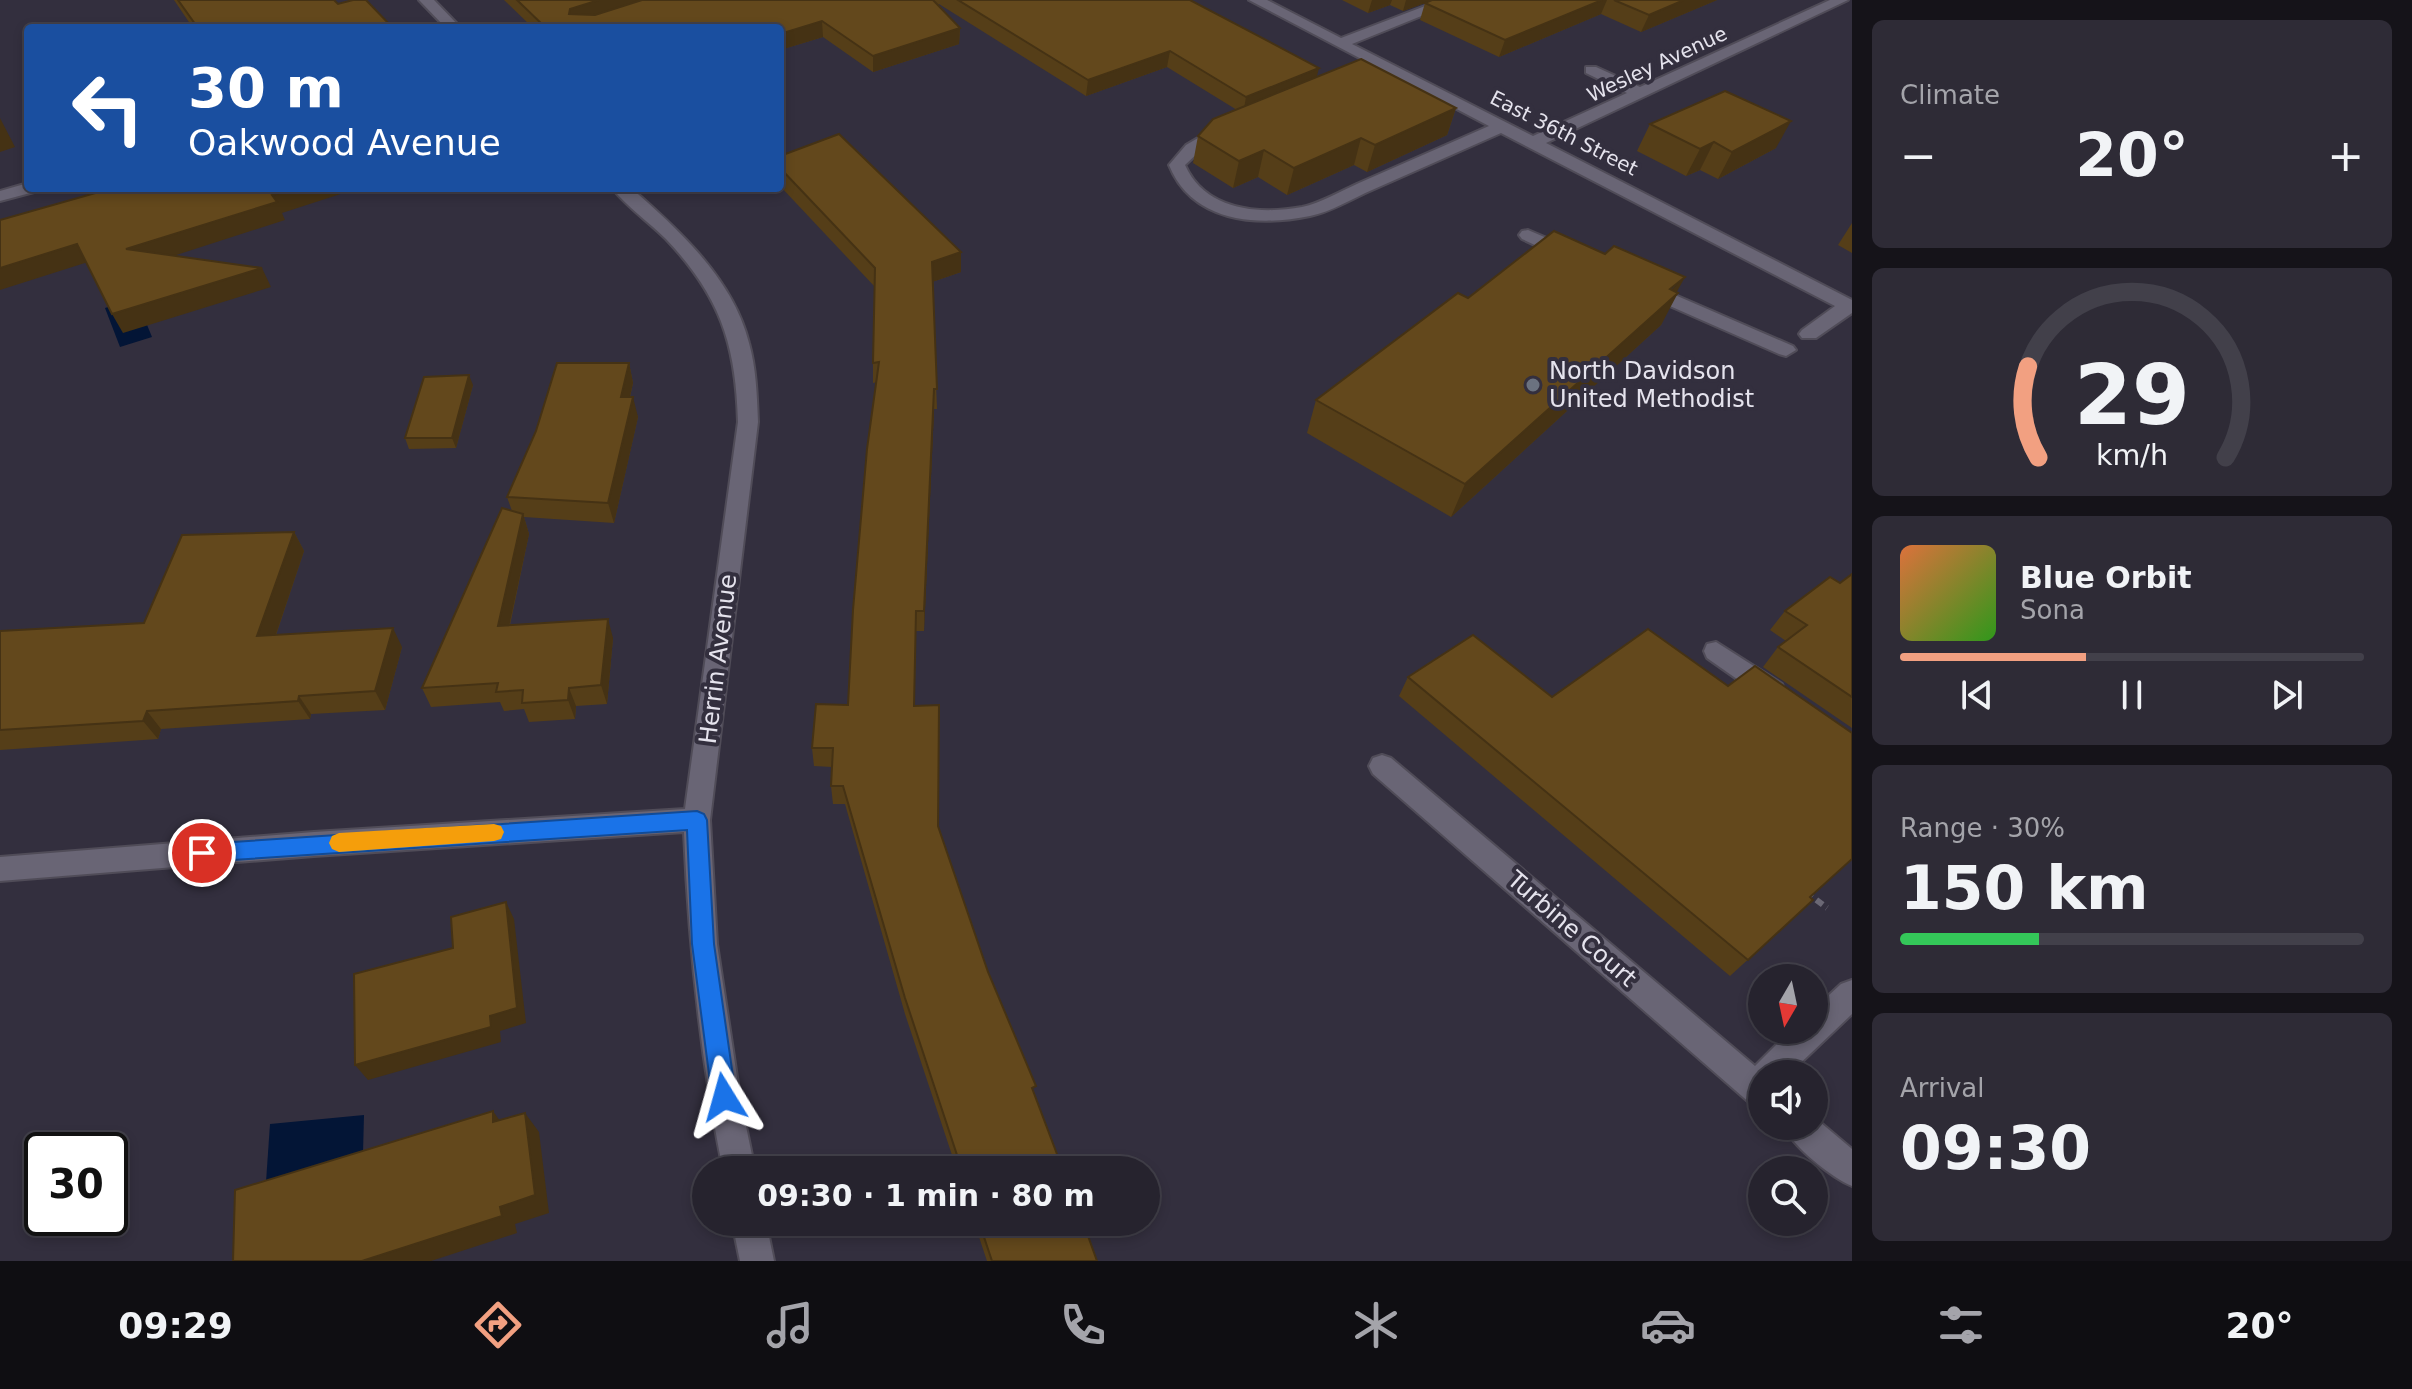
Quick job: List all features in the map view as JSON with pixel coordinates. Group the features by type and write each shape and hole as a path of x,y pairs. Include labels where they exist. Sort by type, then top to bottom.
{"street":[{"path":"426,0 450,24"},
{"name":"East 36th Street","path":"1256,0 1340,43 1376,68 1503,126 1850,306"},
{"path":"1340,43 1454,0"},
{"name":"Wesley Avenue","path":"1534,142 1841,0"},
{"path":"1591,70 1641,94"},
{"path":"1244,122 1202,139 1188,150 1177,165 1180,177 1207,203 1242,213 1281,216 1310,211 1503,126"},
{"path":"0,196 24,189"},
{"name":"Herrin Avenue","path":"625,192 675,237 708,281 737,331 747,390 748,422 697,820 703,944 724,1097 736,1156"},
{"path":"1528,235 1596,266"},
{"path":"1625,279 1786,350"},
{"path":"1809,334 1850,306"},
{"path":"1716,651 1790,703"},
{"name":"Turbine Court","path":"1382,766 1748,1072"},
{"path":"0,869 314,844 697,820"},
{"path":"1828,1017 1852,994"},
{"path":"1784,1060 1800,1044"},
{"path":"1817,1140 1852,1170"},
{"path":"752,1236 757,1261"}],"path":[{"path":"1803,890 1827,908"}],"water":[{"path":"136,298 152,337 120,347 105,308"},
{"path":"364,1115 363,1153 266,1182 270,1124"}],"building":[{"path":"178,0 334,0 338,4 366,0 389,24 195,24"},
{"path":"517,0 599,0 570,9 569,14 595,15 642,0 933,0 960,28 873,56 822,21 784,33 784,24 542,24"},
{"path":"958,0 1190,0 1319,68 1246,97 1170,51 1088,80"},
{"path":"1432,0 1602,0 1505,40 1425,3"},
{"path":"1614,0 1684,0 1649,15"},
{"path":"1361,59 1456,108 1375,145 1361,138 1294,168 1264,150 1239,161 1198,136 1213,119"},
{"path":"1725,91 1791,121 1732,152 1714,142 1700,149 1650,124"},
{"path":"839,134 961,252 932,262 937,389 934,389 924,611 916,611 914,706 939,705 938,826 988,972 1036,1086 1032,1088 1058,1156 957,1156 905,998 843,786 831,786 833,748 812,748 816,704 848,705 867,449 879,362 873,363 875,268 784,172 784,155"},
{"path":"99,192 282,192 272,195 277,202 126,249 262,268 112,314 77,244 0,268 0,220"},
{"path":"1554,231 1605,254 1614,246 1685,277 1670,289 1678,293 1465,484 1316,400 1458,293 1468,298"},
{"path":"557,363 629,363 621,397 633,397 608,503 507,497 536,431"},
{"path":"469,375 452,438 405,438 424,377"},
{"path":"502,508 523,514 498,626 608,619 601,685 569,688 568,700 522,703 523,690 496,692 498,683 422,688"},
{"path":"294,532 257,636 393,628 375,691 299,696 298,701 147,711 143,721 0,730 0,631 144,623 182,535"},
{"path":"1852,574 1852,697 1778,647 1807,625 1785,611 1830,577 1840,583"},
{"path":"1648,629 1728,686 1755,666 1852,733 1852,859 1748,960 1408,677 1473,635 1552,697"},
{"path":"506,902 517,1008 490,1016 491,1027 355,1065 354,974 453,948 451,917"},
{"path":"493,1111 493,1122 525,1113 535,1195 500,1207 502,1216 362,1261 233,1261 235,1190"},
{"path":"984,1236 1088,1236 1097,1261 992,1261"}],"slow traffic":[{"path":"339,843 494,832"}],"place":[{"name":"North Davidson United Methodist","path":"1533,385"}],"route":[{"path":"202,853 697,820 703,944 724,1097"}]}
